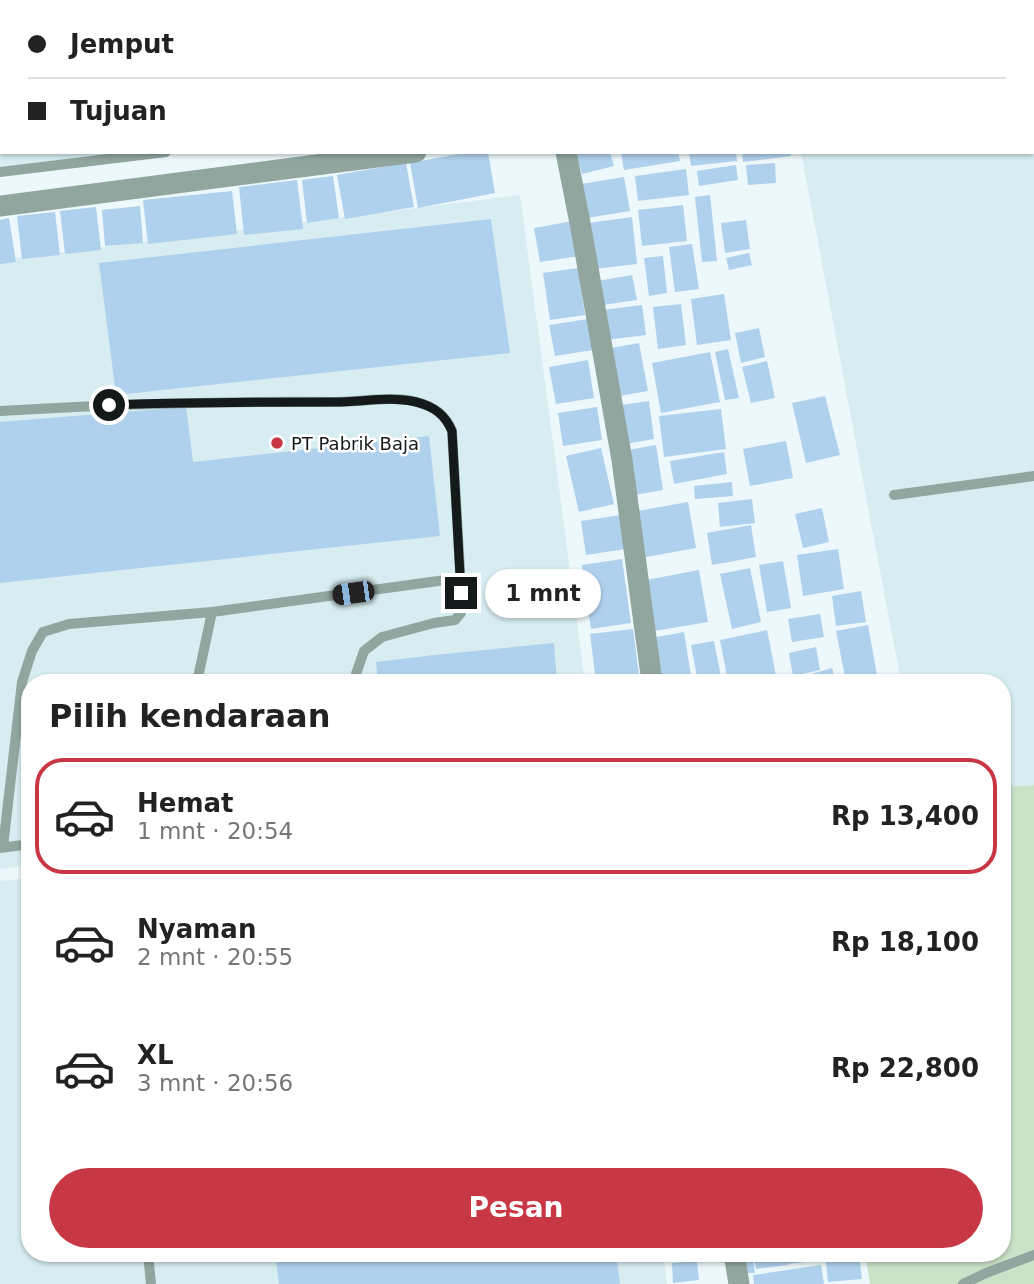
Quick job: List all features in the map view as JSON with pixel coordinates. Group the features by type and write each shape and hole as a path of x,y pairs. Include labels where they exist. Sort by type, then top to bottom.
{"street":[{"path":"0,206 401,154"},
{"path":"566,154 622,460 651,674"},
{"path":"735,1262 739,1284"}],"lane":[{"path":"0,172 141,154"},
{"path":"0,411 158,403 403,400 438,410 448,421 452,431 461,613 455,620 382,637 364,651 356,674"},
{"path":"894,495 1034,476"},
{"path":"25,674 32,651 43,632 69,624 212,612 460,578"},
{"path":"199,674 212,612"},
{"path":"21,690 1,848 21,845"},
{"path":"963,1284 1034,1255"},
{"path":"149,1262 151,1284"}],"shaded area":[{"path":"0,154 160,154 0,175"},
{"path":"801,154 1034,154 1034,785 1011,786 1011,674 899,674"},
{"name":"PT Pabrik Baja","path":"520,195 584,674 21,674 21,866 0,869 0,260"},
{"path":"21,879 21,1262 664,1262 667,1284 0,1284 0,881"}],"green space":[{"path":"1034,785 1034,1284 870,1284 866,1262 1011,1262 1011,786"}],"building":[{"path":"459,154 488,154 495,193 418,208 410,163"},
{"path":"576,154 611,154 614,166 582,174"},
{"path":"621,154 678,154 680,161 624,170"},
{"path":"689,154 736,154 737,161 691,166"},
{"path":"742,154 791,154 791,156 743,162"},
{"path":"406,163 414,207 345,219 337,175"},
{"path":"775,163 776,183 748,185 746,165"},
{"path":"736,165 738,180 699,186 697,171"},
{"path":"686,169 689,195 638,201 635,176"},
{"path":"333,176 339,218 307,223 302,180"},
{"path":"624,177 630,211 587,218 581,184"},
{"path":"297,180 303,229 244,235 239,187"},
{"path":"232,191 237,234 148,244 143,200"},
{"path":"710,195 717,261 702,262 695,197"},
{"path":"683,205 687,241 642,246 638,210"},
{"path":"140,206 143,243 105,246 102,210"},
{"path":"96,207 101,250 65,254 60,211"},
{"path":"55,212 60,255 22,259 17,216"},
{"path":"632,217 637,264 594,269 588,223"},
{"path":"9,218 16,262 0,264 0,220"},
{"path":"491,219 510,353 116,395 99,263"},
{"path":"746,220 750,249 725,253 721,223"},
{"path":"573,221 579,256 540,262 534,228"},
{"path":"692,244 699,289 675,292 669,247"},
{"path":"749,253 752,265 729,270 726,258"},
{"path":"663,256 667,293 649,296 644,258"},
{"path":"578,268 585,315 550,320 543,273"},
{"path":"632,275 637,300 603,305 598,281"},
{"path":"724,294 731,340 697,345 691,299"},
{"path":"681,304 686,345 658,349 653,307"},
{"path":"642,305 646,335 606,340 602,310"},
{"path":"588,319 593,350 555,356 549,325"},
{"path":"759,328 765,357 741,363 735,333"},
{"path":"639,343 648,391 614,397 606,349"},
{"path":"728,349 739,398 725,400 715,352"},
{"path":"710,352 720,402 661,413 652,363"},
{"path":"588,360 594,398 556,404 549,367"},
{"path":"767,361 775,398 751,403 742,367"},
{"path":"825,396 840,455 806,463 792,403"},
{"path":"649,401 654,439 620,445 614,406"},
{"path":"186,407 193,462 429,436 440,536 0,583 0,422"},
{"path":"597,407 602,440 563,446 558,413"},
{"path":"721,409 726,449 664,457 659,416"},
{"path":"786,441 793,478 750,486 743,449"},
{"path":"656,445 663,490 630,496 622,451"},
{"path":"601,448 614,504 579,512 566,456"},
{"path":"724,452 727,474 674,484 670,461"},
{"path":"732,482 733,496 695,499 694,486"},
{"path":"752,499 755,523 720,527 718,503"},
{"path":"688,502 696,548 641,558 632,512"},
{"path":"822,508 829,542 803,548 795,514"},
{"path":"621,515 626,549 586,555 581,521"},
{"path":"751,525 756,557 712,565 707,533"},
{"path":"838,549 844,589 803,596 797,555"},
{"path":"622,559 631,623 591,629 582,565"},
{"path":"783,561 791,608 767,612 759,565"},
{"path":"750,568 761,622 732,629 720,574"},
{"path":"699,570 708,622 654,631 646,580"},
{"path":"861,591 866,622 836,626 832,596"},
{"path":"820,614 824,637 792,642 788,619"},
{"path":"868,625 877,674 844,674 836,631"},
{"path":"633,629 639,674 595,674 590,634"},
{"path":"767,630 776,674 726,674 720,640"},
{"path":"684,632 691,674 658,674 651,638"},
{"path":"714,641 720,674 696,674 691,645"},
{"path":"554,643 556,674 377,674 376,662"},
{"path":"816,647 820,670 793,674 789,653"},
{"path":"832,668 834,674 811,674"},
{"path":"276,1262 617,1262 620,1284 279,1284"},
{"path":"697,1262 699,1280 673,1283 672,1263"},
{"path":"742,1262 753,1262 755,1273 743,1273"},
{"path":"755,1262 788,1262 788,1265 756,1269"},
{"path":"826,1262 860,1262 862,1279 828,1282"},
{"path":"821,1265 824,1284 754,1284 753,1275"}],"place":[{"name":"PT Pabrik Baja","path":"277,443"}],"route":[{"path":"109,405 403,400 438,410 448,421 452,431 461,593"}]}
